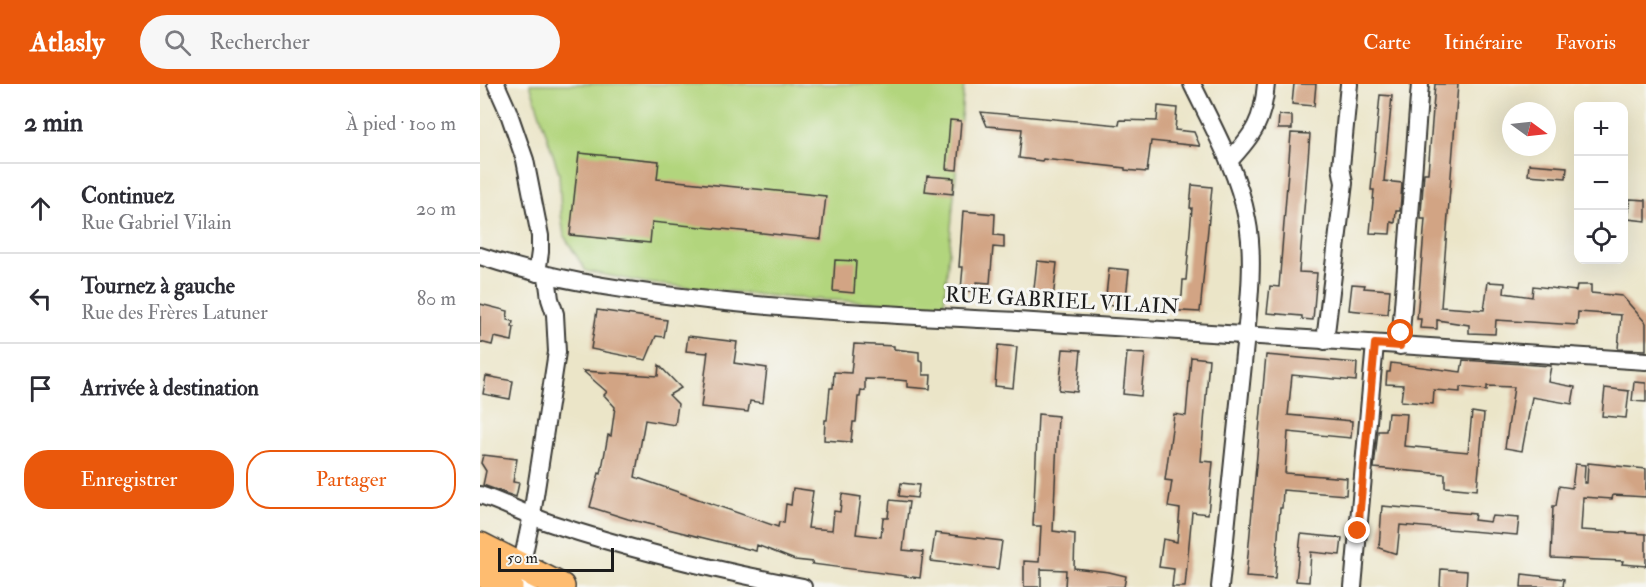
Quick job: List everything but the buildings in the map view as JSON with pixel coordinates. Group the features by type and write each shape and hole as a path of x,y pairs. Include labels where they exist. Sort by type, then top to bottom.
{"main road":[{"path":"504,565 561,587"}],"street":[{"path":"496,84 525,160 540,236 542,274 555,314 557,352 532,515 504,565"},
{"path":"1192,84 1240,188 1248,221 1251,258 1246,334 1221,587"},
{"path":"1229,161 1254,132 1264,108 1266,84"},
{"path":"1325,341 1344,183 1341,167 1349,84"},
{"path":"1400,346 1420,84"},
{"name":"RUE GABRIEL VILAIN","path":"480,256 542,274 618,289 772,307 1246,334 1646,361"},
{"path":"1353,587 1375,344"},
{"path":"480,495 549,523 614,543 724,572 803,587"}],"green space":[{"path":"530,84 964,84 944,306 792,298 646,283 586,271 564,236 559,173"}],"route":[{"path":"1358,531 1375,344 1400,346 1401,333"}]}
